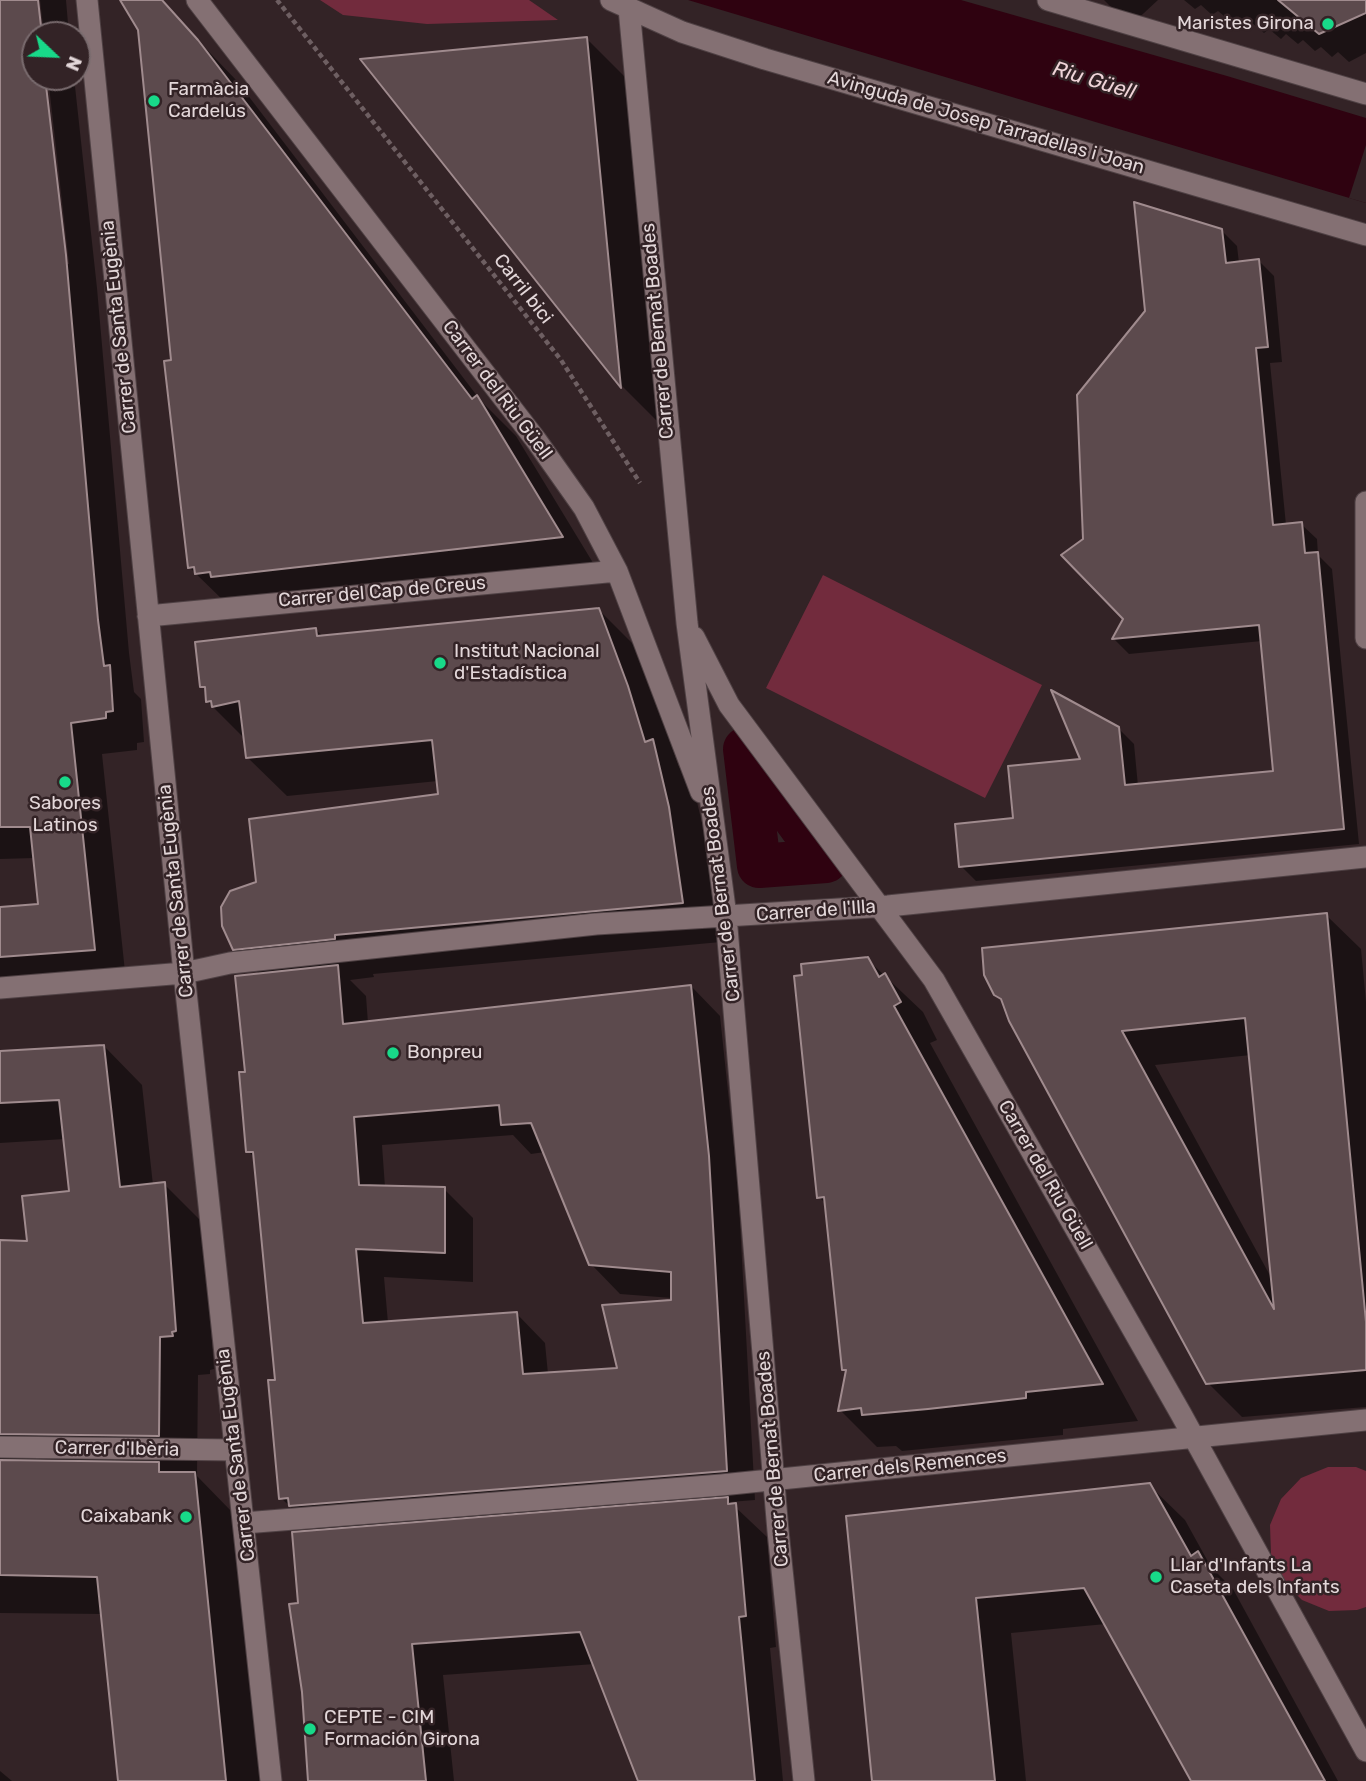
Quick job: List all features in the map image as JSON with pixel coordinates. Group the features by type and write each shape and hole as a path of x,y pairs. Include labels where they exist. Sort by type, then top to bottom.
{"street":[{"name":"Carrer de Santa Eugènia","path":"87,0 184,974 271,1781"},
{"name":"Carrer del Riu Güell","path":"197,0 536,440 584,508 617,571 714,827"},
{"path":"1048,0 1366,94"},
{"name":"Avinguda de Josep Tarradellas i Joan","path":"620,4 682,32 765,59 1366,235"},
{"name":"Carrer de Bernat Boades","path":"620,4 687,623 726,916 774,1480 804,1781"},
{"path":"1366,502 1366,638"},
{"name":"Carrer del Cap de Creus","path":"148,616 617,571"},
{"name":"Carrer del Riu Güell","path":"687,623 729,705 934,981 1193,1436 1366,1751"},
{"name":"Carrer de l'Illa","path":"0,988 184,974 229,963 596,924 880,907 1366,857"},
{"name":"Carrer dels Remences","path":"244,1523 774,1480 1366,1420"},
{"name":"Carrer d'Ibèria","path":"0,1447 234,1450"}],"path":[{"name":"Carril bici","path":"277,0 561,360 645,490"}],"shaded area":[{"path":"320,0 529,0 558,20 427,24 343,15"},
{"path":"823,575 1042,685 985,798 766,688"},
{"path":"1328,1467 1356,1467 1366,1471 1366,1607 1357,1610 1329,1611 1302,1600 1282,1580 1271,1554 1270,1525 1281,1499 1301,1478"}],"water":[{"name":"Riu Güell","path":"688,0 961,0 1227,76 1366,118 1366,203"}],"pier":[{"path":"1366,145 1366,203 1349,198"}],"building":[{"path":"0,0 38,0 40,21 21,21 21,91 47,91 66,255 98,620 104,666 110,665 113,711 106,712 106,718 71,723 95,950 0,957 0,907 38,904 30,827 0,827"},
{"path":"120,0 162,0 198,40 472,399 477,395 563,537 211,577 210,572 195,574 194,567 188,568 164,361 171,360 138,30"},
{"path":"1278,0 1366,0 1366,13 1319,34"},
{"path":"587,37 621,388 360,59"},
{"path":"1134,202 1222,229 1226,263 1259,259 1268,347 1256,348 1273,525 1302,522 1305,553 1318,552 1344,829 959,867 955,824 1013,818 1008,766 1080,759 1051,690 1119,727 1125,785 1273,771 1259,625 1112,639 1123,619 1061,555 1083,539 1077,395 1145,311"},
{"path":"599,608 628,686 645,742 653,739 669,807 683,903 335,935 335,939 233,950 222,926 221,907 230,891 256,882 249,819 438,794 432,740 246,758 239,701 212,707 211,701 206,702 205,687 200,687 195,642 316,628 317,636"},
{"path":"1327,913 1366,1322 1366,1370 1206,1384 1009,1021 1001,999 994,995 984,975 982,948","holes":["1245,1018 1274,1309 1122,1031"]},
{"path":"868,957 879,977 885,973 901,1002 894,1006 1103,1384 1026,1392 1026,1398 928,1409 862,1415 861,1408 838,1411 846,1370 842,1370 824,1197 817,1198 794,976 802,975 801,964"},
{"path":"338,965 343,1024 691,985 709,1156 727,1471 289,1506 288,1498 279,1499 268,1380 275,1380 253,1152 246,1152 239,1072 245,1072 235,976","holes":["499,1105 501,1125 531,1123 589,1265 671,1272 671,1300 602,1305 617,1368 523,1374 517,1312 363,1323 356,1249 445,1253 445,1187 359,1185 354,1117"]},
{"path":"104,1045 120,1187 165,1182 176,1331 172,1332 173,1336 160,1337 159,1436 0,1434 0,1240 27,1241 22,1196 69,1191 59,1100 0,1103 0,1051"},
{"path":"0,1460 159,1462 159,1472 195,1472 226,1781 118,1781 97,1577 0,1575"},
{"path":"1150,1483 1191,1556 1198,1551 1325,1781 1191,1781 1084,1588 976,1598 995,1781 872,1781 846,1516"},
{"path":"728,1497 728,1504 736,1503 746,1616 739,1617 755,1781 638,1781 580,1632 412,1644 426,1781 308,1781 302,1692 289,1604 298,1603 292,1532"}],"waterway":[{"path":"745,749 826,861 759,866 745,749"}],"place":[{"name":"Maristes Girona","path":"1328,24"},
{"name":"Farmàcia Cardelús","path":"154,101"},
{"name":"Institut Nacional d'Estadística","path":"440,663"},
{"name":"Sabores Latinos","path":"65,782"},
{"name":"Bonpreu","path":"393,1053"},
{"name":"Caixabank","path":"186,1517"},
{"name":"Llar d'Infants La Caseta dels Infants","path":"1156,1577"},
{"name":"CEPTE - CIM Formación Girona","path":"310,1729"}]}
